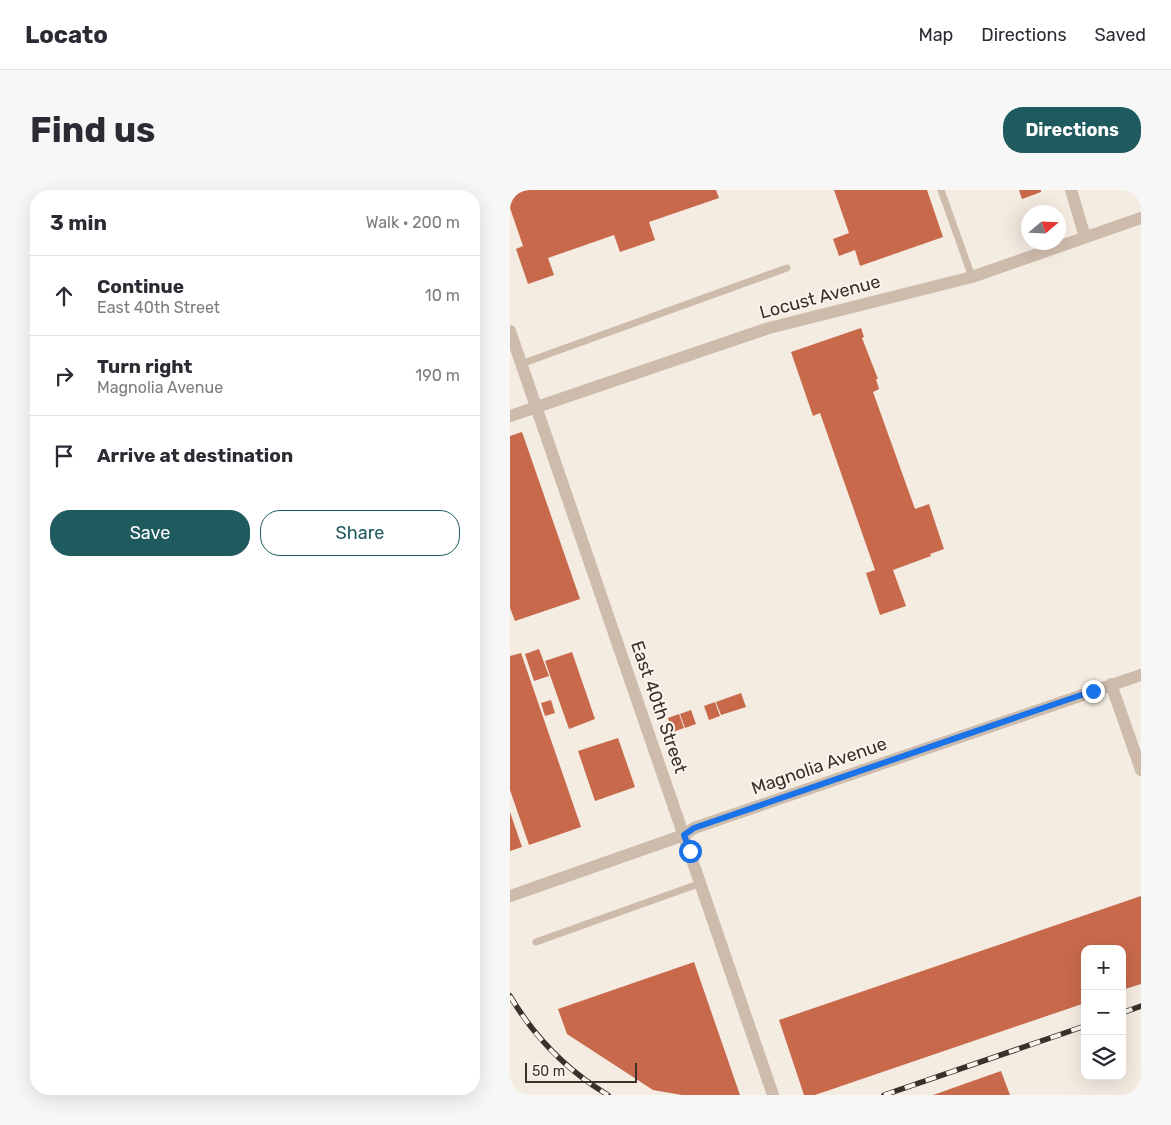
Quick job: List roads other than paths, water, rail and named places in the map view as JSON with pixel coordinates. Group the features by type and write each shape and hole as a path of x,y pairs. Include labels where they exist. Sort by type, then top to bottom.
{"street":[{"path":"1071,190 1085,237"},
{"name":"Locust Avenue","path":"510,416 769,328 972,277 1141,218"},
{"name":"East 40th Street","path":"510,331 773,1095"},
{"name":"Magnolia Avenue","path":"510,896 684,835 694,828 1141,675"},
{"path":"1112,684 1141,770"}],"lane":[{"path":"941,190 972,277"},
{"path":"521,364 786,268"},
{"path":"536,942 701,883"}],"railway":[{"path":"510,996 530,1026 553,1052 578,1075 608,1095"},
{"path":"1126,1012 1141,1006"},
{"path":"884,1095 1081,1027"}]}
